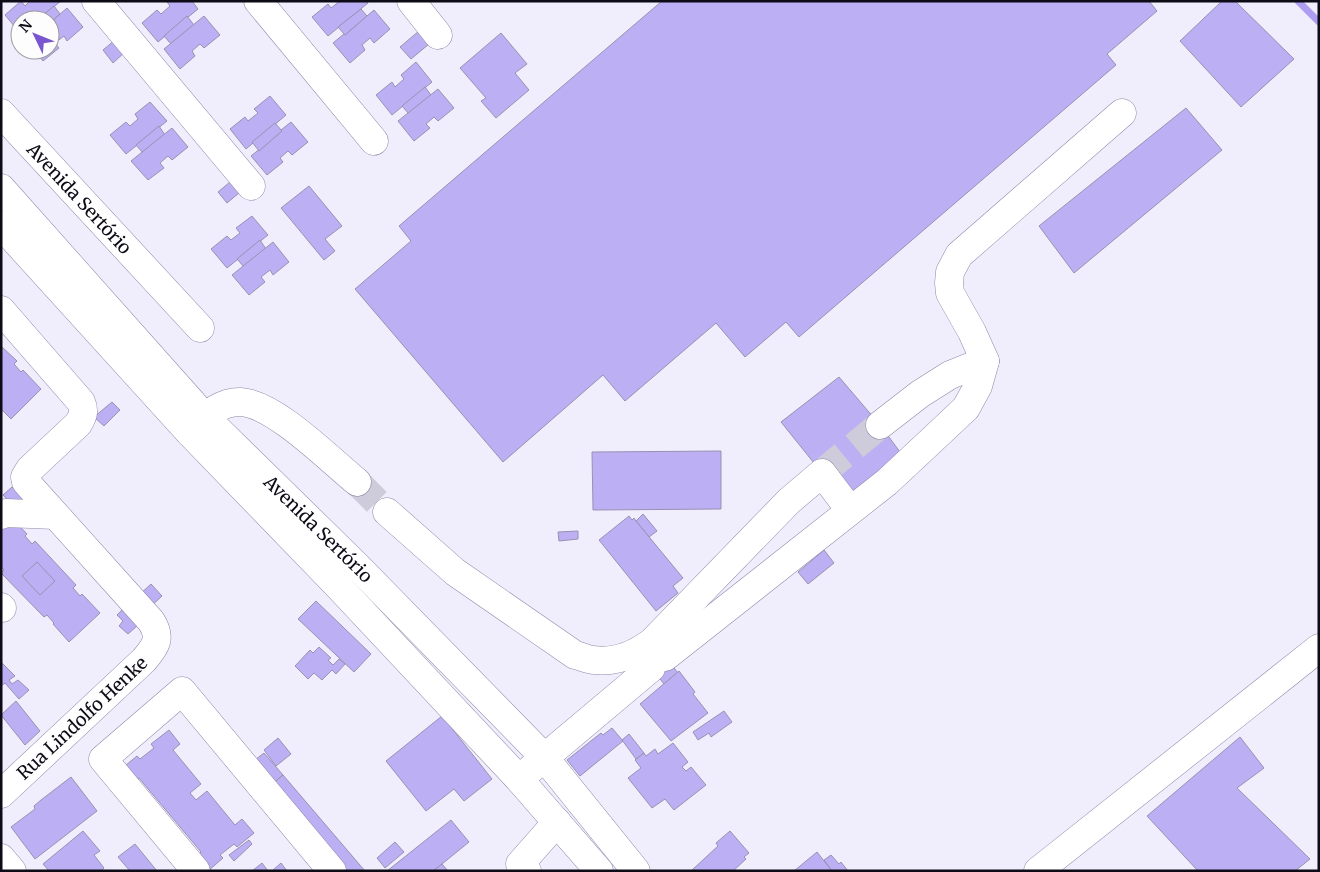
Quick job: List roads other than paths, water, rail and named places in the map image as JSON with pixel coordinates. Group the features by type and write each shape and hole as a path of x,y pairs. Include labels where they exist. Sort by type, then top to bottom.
{"street":[{"path":"96,1 251,186"},
{"path":"410,1 438,35"},
{"path":"270,5 374,142"},
{"name":"Avenida Sertório","path":"1,112 200,328"},
{"path":"519,778 658,663 887,482 966,408 978,386 985,361 972,332 950,293 949,283 954,262 959,255 1122,114"},
{"name":"Avenida Sertório","path":"1,188 169,378 197,425 359,568 544,757 636,871"},
{"name":"Avenida Sertório","path":"1,225 197,425 339,587 519,778 599,871"},
{"path":"1,310 81,402 83,407 82,417 78,424 30,469 25,477 28,486 55,515"},
{"path":"880,425 927,389 950,375 985,361"},
{"path":"197,425 218,408 240,402 265,410 289,426 357,482"},
{"path":"387,512 455,572 575,654 594,660 618,658 639,652 652,642 789,500 822,473 850,510"},
{"path":"1,515 6,513 55,515"},
{"name":"Rua Lindolfo Henke","path":"1,794 144,660 154,649 158,638 156,629 151,621 55,515"},
{"path":"1038,871 1319,648"},
{"path":"196,871 103,760 182,691 332,871"},
{"path":"520,868 557,822"},
{"path":"1,858 12,871"}],"waterway":[{"path":"1298,1 1319,22"}],"tunnel":[{"path":"822,473 880,425"},
{"path":"357,482 387,512"}]}
